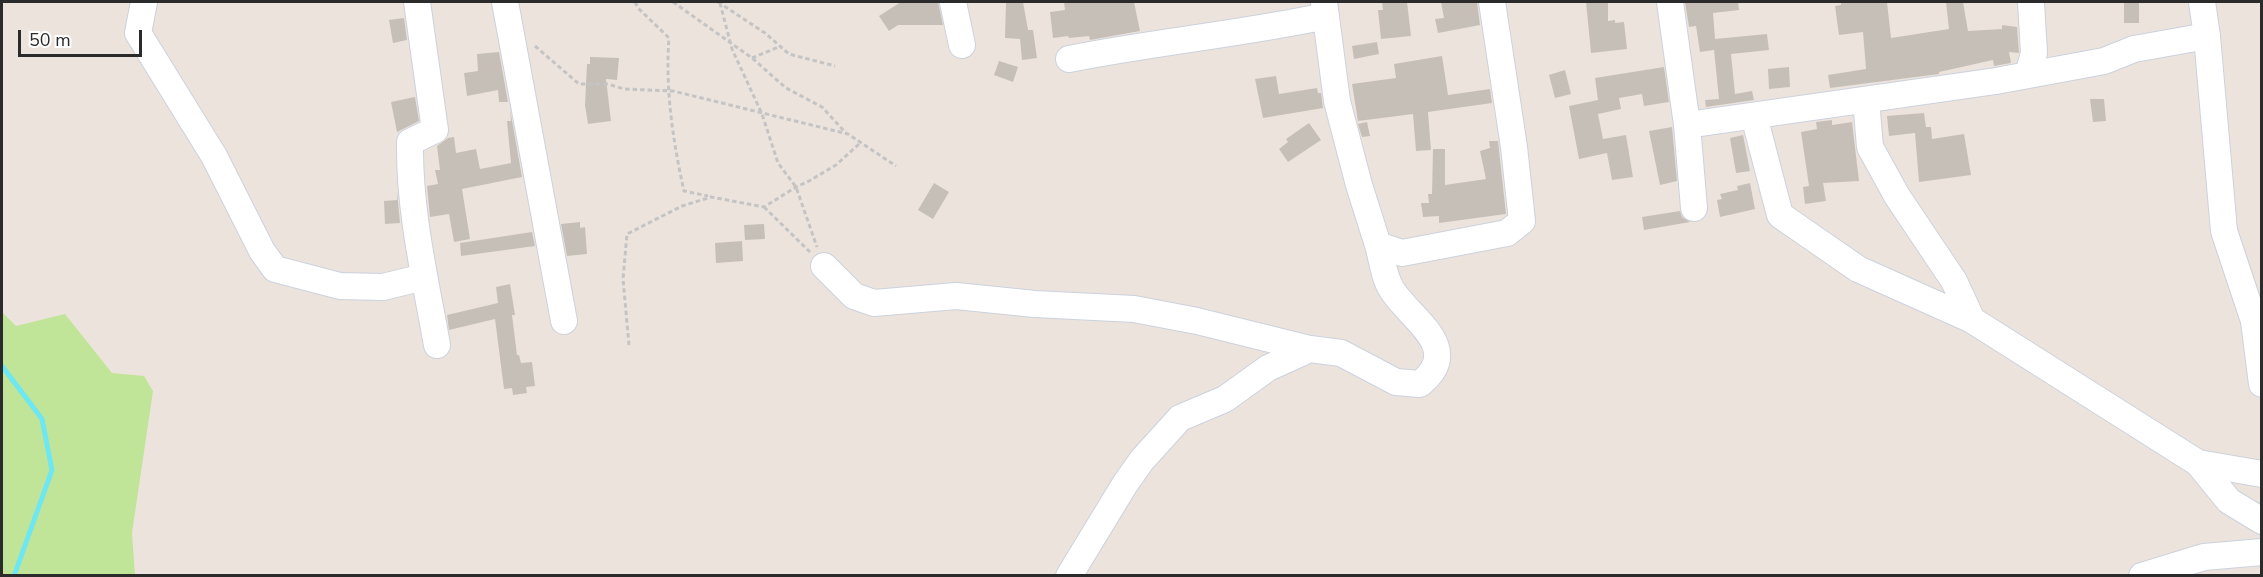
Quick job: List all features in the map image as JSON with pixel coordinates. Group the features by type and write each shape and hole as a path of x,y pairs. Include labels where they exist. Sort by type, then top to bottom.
{"street":[{"path":"124,2 138,33 214,156 261,250 275,269 340,286 383,287 424,277"},
{"path":"138,33 144,2"},
{"path":"417,2 435,130 410,142 410,180 417,242 437,345"},
{"path":"505,2 564,321"},
{"path":"953,2 962,45"},
{"path":"1378,245 1402,253 1507,232 1522,221 1514,147 1492,2"},
{"path":"1670,2 1687,125 1694,208"},
{"path":"2028,75 2034,53 2031,2"},
{"path":"2202,2 2224,231 2254,321 2262,384"},
{"path":"824,266 854,296 874,303 956,296 1035,304 1134,309 1197,321 1310,349 1341,353 1396,382 1420,384 1433,374 1438,359 1431,334 1391,288 1359,185 1337,101 1325,9 1271,27 1138,45 1069,59"},
{"path":"1687,125 2028,75 2104,61 2134,49 2207,36"},
{"path":"1866,100 1870,147 1897,196 1954,281 1972,320"},
{"path":"1754,116 1780,215 1858,269 1972,320 2198,463 2229,501 2262,521"},
{"path":"1069,576 1125,484 1142,460 1180,418 1225,399 1268,368 1310,349"},
{"path":"2198,463 2262,474"},
{"path":"2142,576 2204,556 2262,552"}],"path":[{"path":"635,2 644,15 669,38 667,64 669,91 677,160 684,191 764,207 824,266"},
{"path":"673,2 752,58 786,88 822,107 848,134 896,166"},
{"path":"719,2 731,44 762,114 778,164 796,187 824,266"},
{"path":"719,2 765,33 789,54 835,66"},
{"path":"535,46 579,84 608,84 624,89 669,91 848,134"},
{"path":"752,58 781,46"},
{"path":"764,207 836,165 860,143"},
{"path":"629,345 623,279 627,234 682,206 711,197"}],"green space":[{"path":"2,312 16,326 65,314 112,373 144,376 153,391 132,533 135,575 2,575"}],"building":[{"path":"901,2 938,2 943,25 898,25 889,31 879,16"},
{"path":"1006,2 1023,2 1028,30 1033,30 1037,58 1022,60 1020,39 1005,38"},
{"path":"1064,2 1134,2 1140,31 1090,40 1089,36 1053,38 1050,12 1065,10"},
{"path":"1382,2 1407,2 1411,36 1381,39 1378,10 1383,10"},
{"path":"1441,2 1477,2 1480,25 1438,33 1435,19 1444,18"},
{"path":"1586,2 1608,2 1608,21 1624,22 1627,49 1591,53"},
{"path":"1685,2 1738,2 1739,10 1713,13 1715,39 1767,34 1769,50 1731,54 1735,94 1752,91 1754,100 1706,107 1705,100 1719,99 1714,50 1700,52 1696,26 1689,27"},
{"path":"1841,2 1887,2 1891,38 1949,29 1946,2 1963,2 1968,31 2002,29 2002,25 2017,27 2019,53 2009,52 2011,63 1994,66 1993,60 1939,72 1939,74 1830,88 1828,75 1866,69 1863,32 1839,35 1835,6 1841,5"},
{"path":"2124,2 2139,2 2139,23 2124,23"},
{"path":"404,18 407,40 393,43 389,20"},
{"path":"1377,42 1379,54 1354,59 1352,46"},
{"path":"499,52 508,102 499,102 498,90 467,96 464,73 478,71 477,54"},
{"path":"1442,56 1448,95 1490,89 1492,103 1428,112 1431,150 1416,151 1413,114 1358,121 1352,84 1396,78 1394,64"},
{"path":"590,57 619,58 617,80 606,79 611,121 588,124 585,105 587,64 590,64"},
{"path":"999,61 1018,67 1013,82 994,75"},
{"path":"1664,67 1669,102 1644,106 1642,94 1619,98 1621,109 1598,114 1603,139 1626,135 1633,177 1612,180 1607,153 1579,159 1569,106 1598,100 1595,78"},
{"path":"1789,67 1790,87 1769,89 1768,69"},
{"path":"1565,70 1571,94 1555,98 1549,75"},
{"path":"1276,76 1279,94 1317,88 1318,93 1321,93 1323,108 1263,118 1255,79"},
{"path":"415,97 419,121 397,132 391,102"},
{"path":"2090,99 2104,99 2106,121 2093,122"},
{"path":"510,109 522,177 462,189 470,239 454,242 449,214 430,217 427,186 438,184 435,170 440,170 437,146 448,138 454,137 456,153 476,149 480,169 511,163 507,121 511,121"},
{"path":"1924,113 1926,127 1931,127 1932,139 1964,134 1971,175 1919,182 1915,133 1889,136 1887,116"},
{"path":"1832,120 1832,125 1852,122 1859,181 1823,183 1826,201 1805,204 1803,187 1809,186 1801,132 1817,129 1816,122"},
{"path":"1367,122 1370,136 1362,137 1358,124"},
{"path":"1309,123 1321,140 1288,162 1279,149 1288,142 1286,139"},
{"path":"1672,127 1677,181 1660,185 1649,131"},
{"path":"1743,135 1750,171 1736,173 1730,138"},
{"path":"1489,141 1498,141 1506,214 1439,223 1439,216 1423,217 1421,203 1429,203 1428,194 1432,194 1433,149 1445,149 1445,185 1486,179 1480,151 1490,148"},
{"path":"934,183 949,192 933,219 918,210"},
{"path":"1750,183 1755,209 1720,217 1717,200 1722,199 1720,194 1738,190 1737,186"},
{"path":"397,191 400,223 385,224 384,201 397,200"},
{"path":"1680,211 1682,217 1690,222 1644,230 1642,217"},
{"path":"580,222 580,228 585,227 587,254 567,256 561,224"},
{"path":"764,224 765,239 745,240 744,225"},
{"path":"532,232 535,246 461,256 460,243"},
{"path":"742,241 743,261 716,263 715,243"},
{"path":"510,284 515,315 512,315 517,355 521,363 532,362 535,386 526,387 527,393 513,395 512,388 504,389 495,319 449,330 447,315 498,303 496,287"}],"waterway":[{"path":"2,366 42,419 52,470 14,576"}]}
